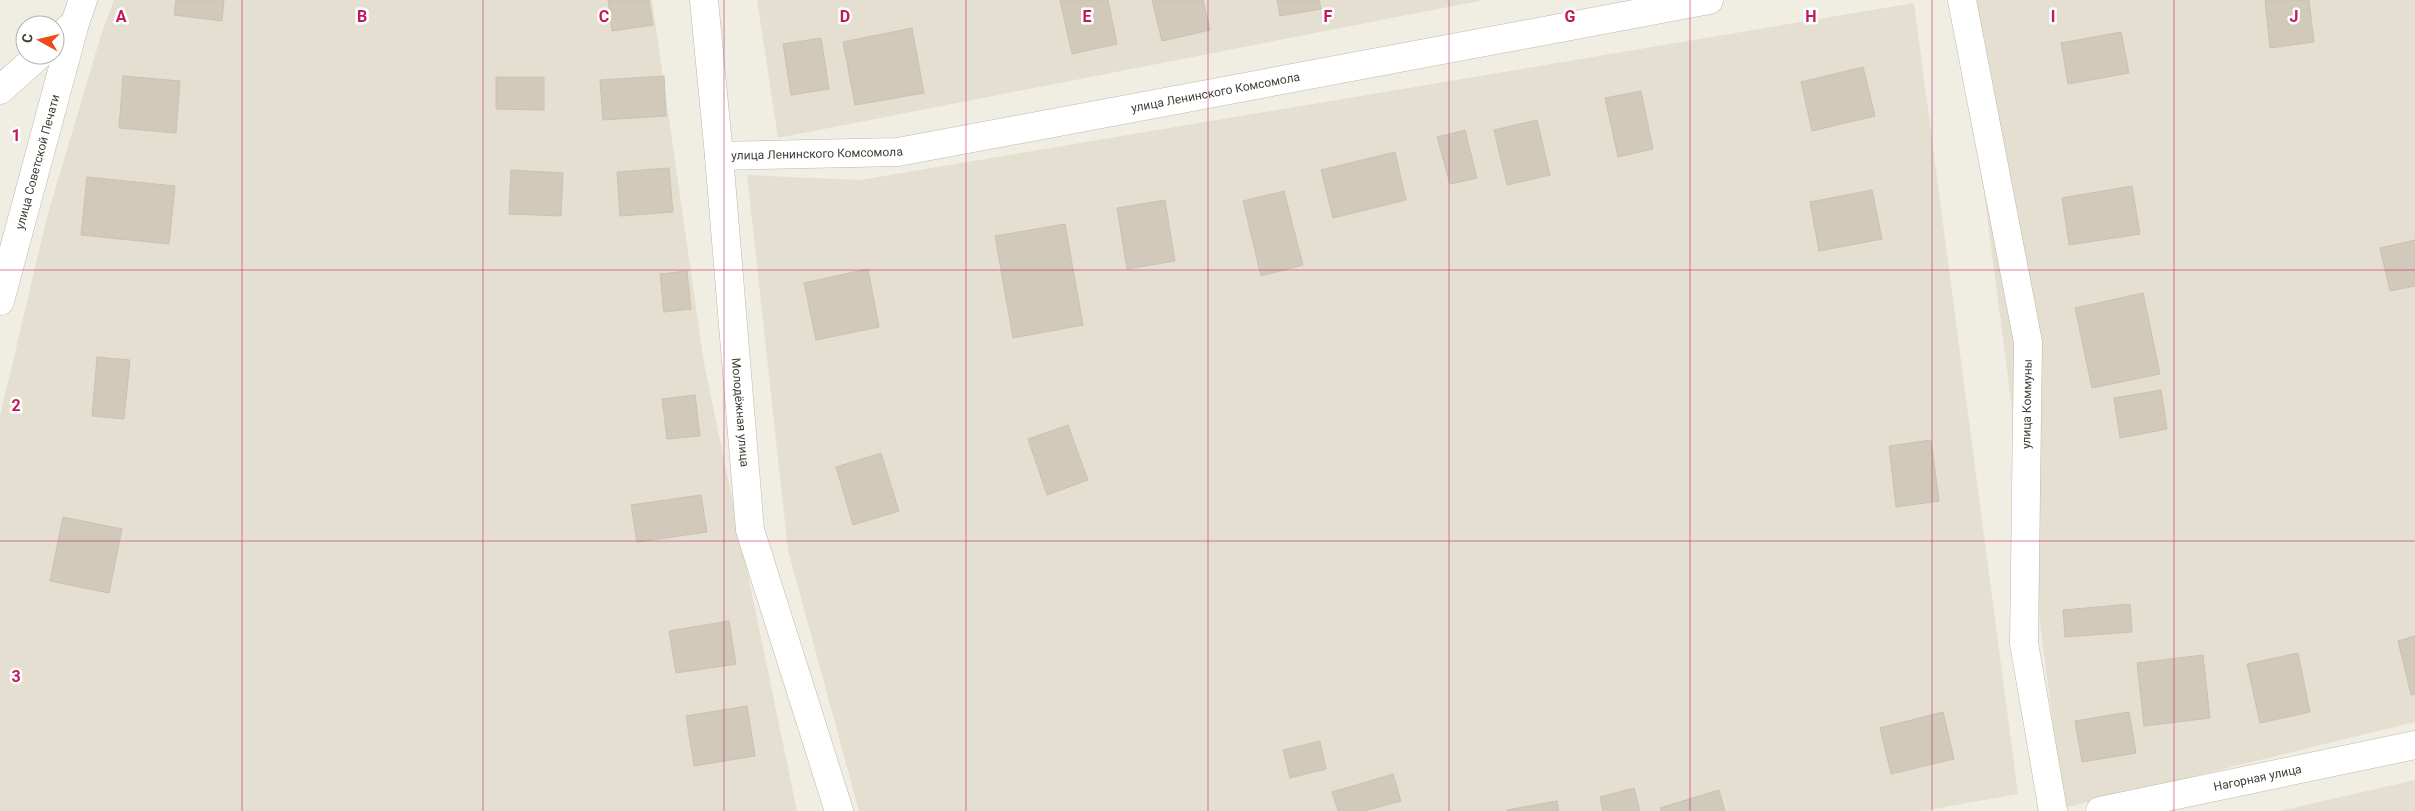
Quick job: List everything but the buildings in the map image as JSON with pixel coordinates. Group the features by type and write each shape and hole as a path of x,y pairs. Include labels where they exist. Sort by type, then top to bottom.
{"street":[{"name":"Молодёжная улица","path":"704,0 750,530 839,811"},
{"name":"улица Ленинского Комсомола","path":"719,156 898,152 1709,0"},
{"name":"улица Коммуны","path":"1962,0 2028,342 2024,643 2053,811"},
{"path":"65,29 79,12"},
{"name":"улица Советской Печати","path":"0,301 79,12"},
{"path":"0,90 28,65"},
{"name":"Нагорная улица","path":"2100,811 2415,745"}],"shaded area":[{"path":"114,0 652,0 704,363 797,811 0,811 0,416 47,217 101,35"},
{"path":"757,0 1484,0 778,138"},
{"path":"1959,0 2415,0 2415,722 2064,808"},
{"path":"1914,3 2018,794 1922,811 859,811 788,550 747,175 860,180"},
{"path":"2415,780 2415,811 2279,811"}]}
